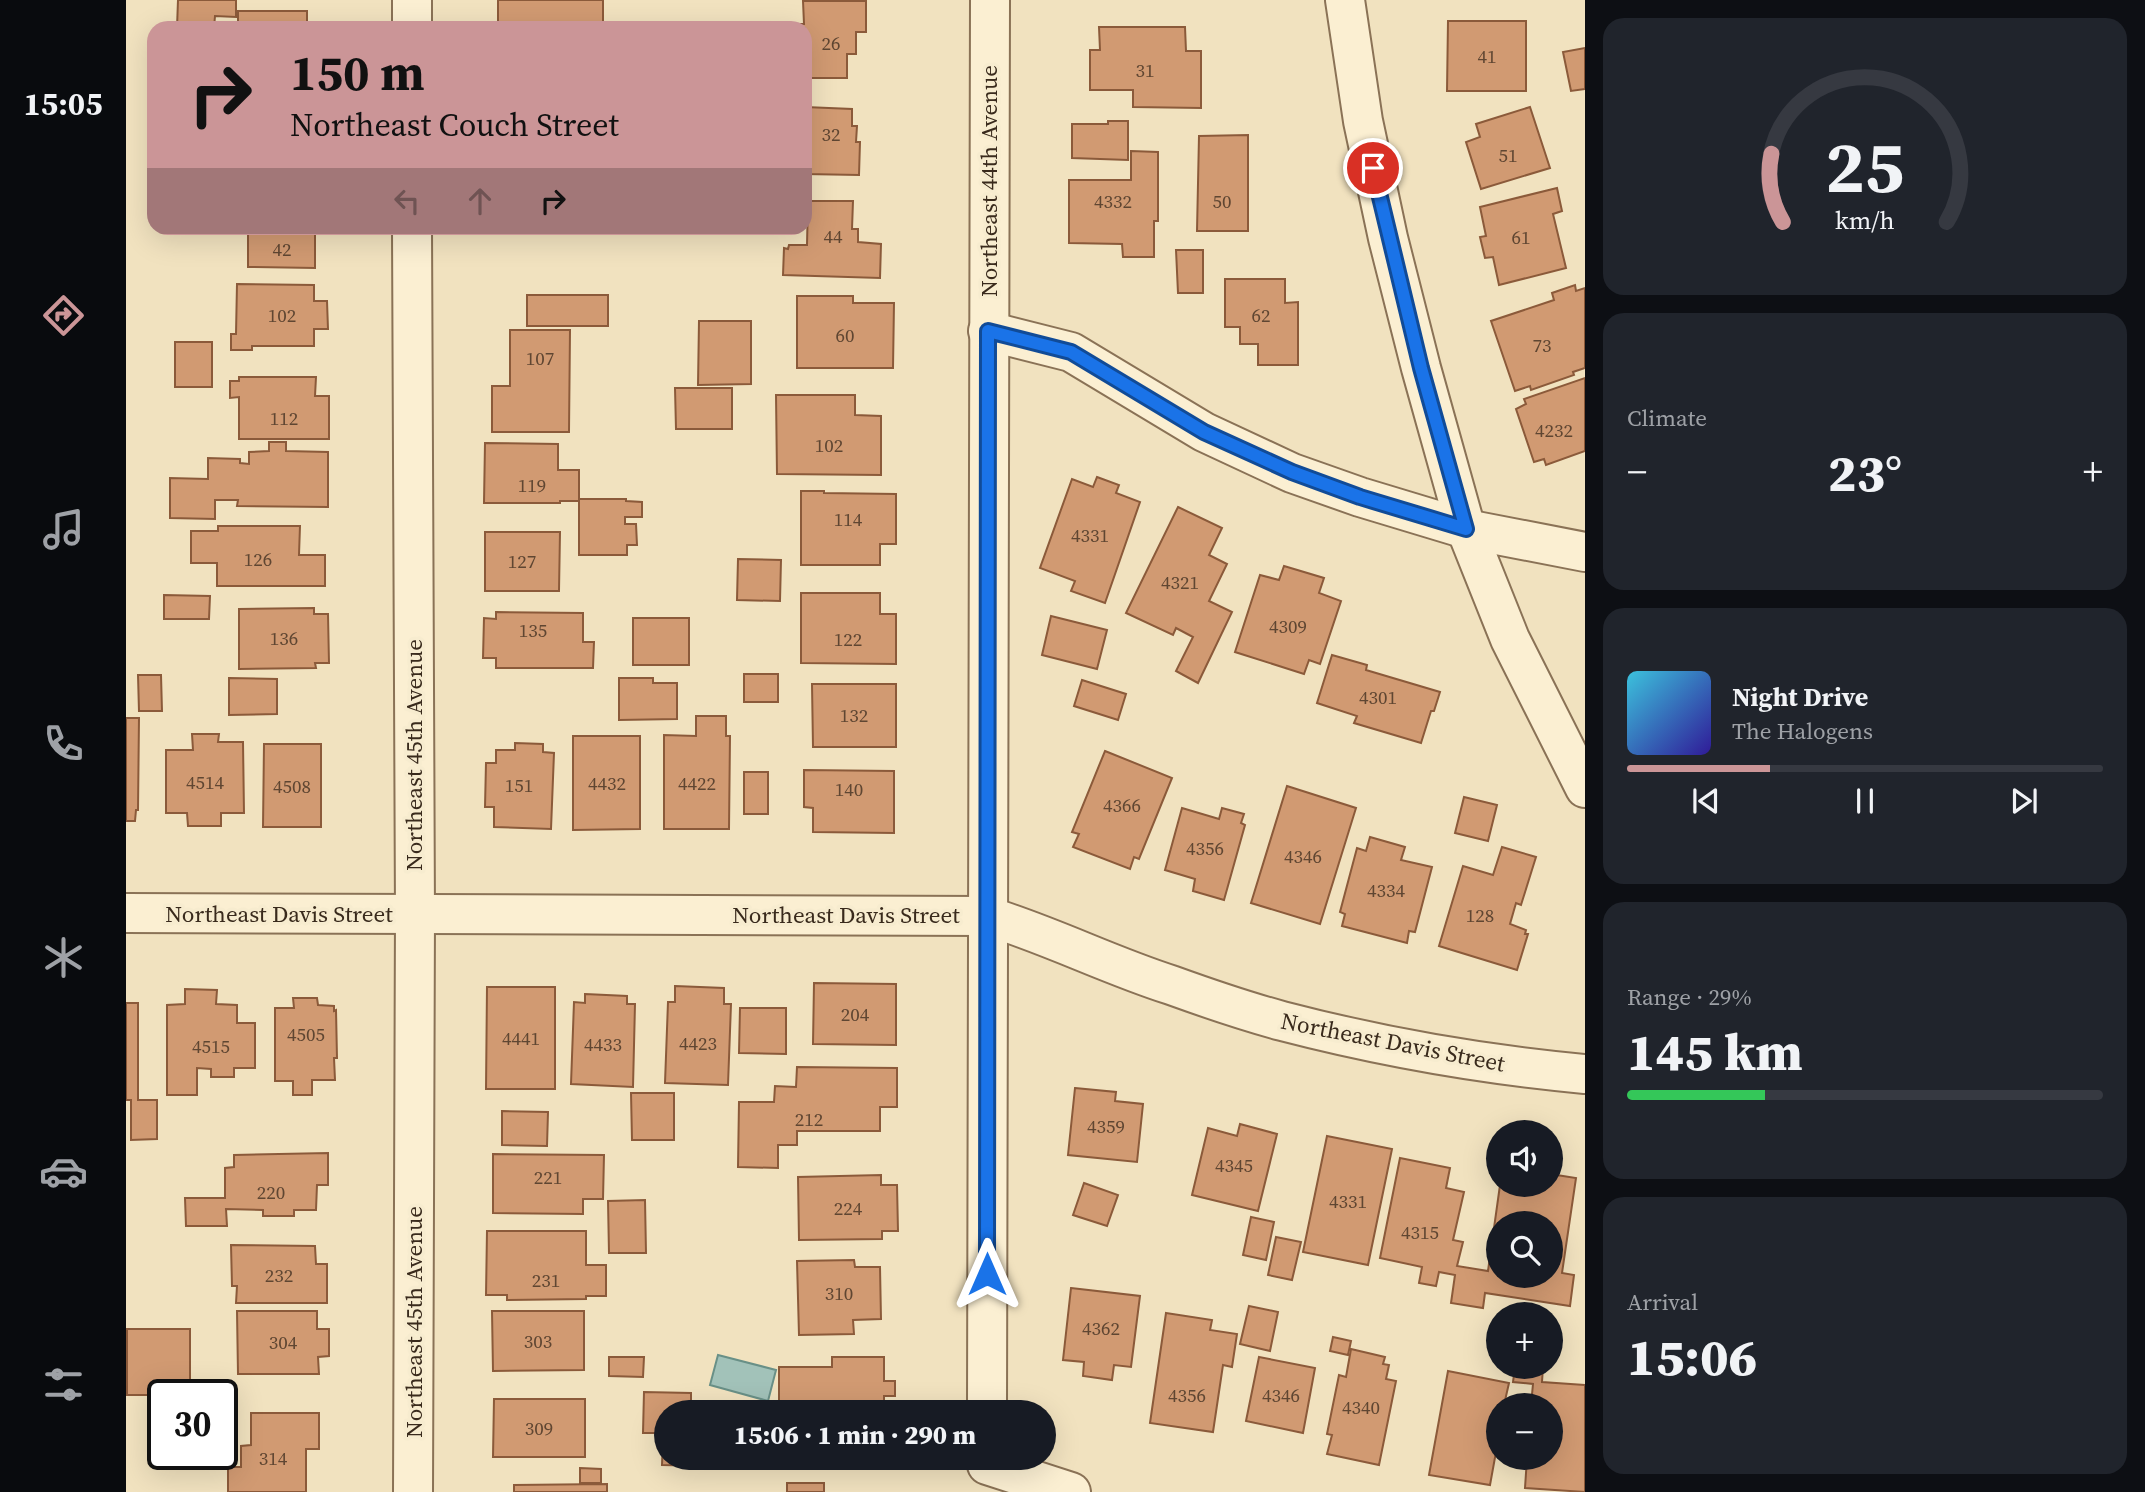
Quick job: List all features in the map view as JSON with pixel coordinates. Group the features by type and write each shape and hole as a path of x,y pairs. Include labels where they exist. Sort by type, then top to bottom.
{"street":[{"path":"412,0 412,21"},
{"name":"Northeast 44th Avenue","path":"987,1400 990,0"},
{"path":"1345,0 1363,121 1388,238 1466,529 1510,639 1585,788"},
{"name":"Northeast 45th Avenue","path":"412,235 415,914 413,1492"},
{"path":"988,331 1071,352 1204,432 1292,472 1360,497 1466,529 1585,552"},
{"name":"Northeast Davis Street","path":"126,914 987,916 1032,929 1091,956 1168,985 1282,1021 1526,1068 1585,1073"},
{"path":"987,1472 1071,1492"}],"water":[{"path":"718,1355 776,1370 768,1400 710,1385"}],"building":[{"path":"178,0 236,0 236,17 215,16 215,21 177,21"},
{"path":"498,0 603,0 603,21 498,21"},
{"path":"803,1 866,1 866,32 856,32 856,54 847,54 847,78 812,78 812,21 804,21"},
{"path":"238,11 307,11 307,21 238,21"},
{"path":"1448,21 1526,21 1526,91 1447,91"},
{"path":"1099,27 1185,27 1186,51 1201,51 1201,108 1133,107 1133,90 1090,90 1090,50 1100,50"},
{"path":"1585,48 1585,89 1571,91 1563,52"},
{"path":"812,107 852,109 852,126 857,126 856,142 860,142 859,175 812,174"},
{"path":"1530,107 1550,168 1481,189 1466,142 1480,137 1476,124"},
{"path":"1108,121 1128,121 1128,160 1072,158 1072,124 1108,124"},
{"path":"1248,135 1248,231 1197,231 1199,136"},
{"path":"1131,151 1158,152 1158,221 1154,221 1154,257 1123,257 1122,244 1069,243 1069,180 1131,180"},
{"path":"1557,188 1562,211 1553,214 1566,268 1499,285 1493,257 1485,258 1480,237 1486,236 1480,207"},
{"path":"812,201 853,201 852,229 858,229 858,242 881,244 880,278 783,275 784,248 788,249 789,245 807,245 807,235 812,235"},
{"path":"248,235 315,235 315,268 248,267"},
{"path":"1176,250 1203,250 1203,293 1178,293"},
{"path":"1225,279 1285,279 1285,303 1298,302 1298,365 1258,365 1258,344 1240,344 1240,327 1225,327"},
{"path":"237,284 314,285 314,301 327,301 328,329 314,329 314,346 252,346 252,350 231,350 231,334 236,334"},
{"path":"1575,285 1576,291 1585,288 1585,368 1573,372 1574,375 1531,390 1530,386 1515,391 1491,321 1554,300 1552,293"},
{"path":"527,295 608,295 608,326 527,326"},
{"path":"797,296 853,296 853,303 894,303 893,368 797,368"},
{"path":"699,321 751,321 751,384 698,385"},
{"path":"510,330 570,330 569,432 492,432 492,386 510,386"},
{"path":"175,342 212,342 212,387 175,387"},
{"path":"239,377 316,377 315,396 329,396 329,439 239,439 239,397 230,398 230,381 239,381"},
{"path":"1585,378 1585,451 1546,465 1544,459 1534,462 1516,409 1526,404 1524,399"},
{"path":"675,388 732,388 732,429 676,429"},
{"path":"776,395 855,395 855,415 881,416 881,475 777,474"},
{"path":"269,442 286,442 286,451 328,452 328,507 237,506 238,500 215,500 215,519 170,518 170,478 208,479 208,458 240,459 240,463 249,464 249,452 269,451"},
{"path":"485,443 558,444 558,470 579,470 579,499 626,499 642,502 642,517 625,517 625,524 636,524 637,545 627,545 627,555 579,555 579,501 484,503"},
{"path":"1097,477 1119,485 1116,493 1140,502 1105,603 1071,591 1075,581 1040,568 1072,479 1093,487"},
{"path":"801,491 896,494 896,544 880,544 880,565 801,565"},
{"path":"1178,507 1222,528 1209,555 1227,564 1209,601 1232,612 1198,683 1176,671 1193,637 1176,628 1173,635 1126,613"},
{"path":"218,526 300,526 299,555 325,555 325,586 217,586 217,563 191,563 191,531 218,531"},
{"path":"485,532 560,532 559,591 485,591"},
{"path":"738,559 781,560 780,601 737,600"},
{"path":"1284,566 1324,578 1319,593 1341,601 1320,664 1309,660 1304,674 1235,652 1260,575 1279,580"},
{"path":"801,593 880,593 880,614 896,614 896,664 801,663"},
{"path":"164,595 210,596 209,619 164,619"},
{"path":"314,608 314,614 328,614 329,663 315,663 316,668 239,669 239,609"},
{"path":"496,612 583,613 583,642 594,642 593,668 496,668 496,658 483,658 484,618 496,619"},
{"path":"1051,616 1107,630 1097,669 1042,655"},
{"path":"633,618 689,618 689,665 633,665"},
{"path":"1332,655 1367,665 1366,670 1440,692 1421,743 1354,723 1357,716 1317,703"},
{"path":"744,674 778,674 778,702 744,702"},
{"path":"138,675 161,675 162,711 139,711"},
{"path":"229,678 277,679 277,714 229,715"},
{"path":"619,678 653,678 653,683 677,683 677,719 619,720"},
{"path":"1082,680 1126,694 1118,720 1074,706"},
{"path":"812,684 896,684 896,747 813,747"},
{"path":"696,716 726,716 726,736 730,736 729,829 664,829 664,735 696,736"},
{"path":"126,718 139,718 138,810 135,821 126,821"},
{"path":"192,734 219,734 218,742 243,742 244,813 221,813 221,826 188,826 187,813 166,813 166,750 193,750"},
{"path":"573,736 640,736 640,829 573,830"},
{"path":"515,743 543,744 543,752 554,753 551,829 494,827 494,807 485,807 486,763 496,763 496,750 515,750"},
{"path":"264,744 321,744 321,827 263,827"},
{"path":"1105,751 1172,778 1139,859 1134,857 1130,869 1073,847 1079,834 1072,832"},
{"path":"804,770 894,771 894,833 813,832 813,808 804,807"},
{"path":"744,772 768,772 768,814 744,814"},
{"path":"1287,786 1356,808 1320,924 1251,903"},
{"path":"1464,797 1497,805 1488,841 1455,833"},
{"path":"1182,808 1219,819 1222,808 1244,814 1241,823 1245,825 1224,900 1193,891 1195,879 1165,870"},
{"path":"1370,837 1405,847 1401,860 1432,867 1415,932 1409,931 1407,943 1342,926 1345,914 1340,912 1357,848 1366,851"},
{"path":"1502,847 1536,857 1521,905 1516,903 1510,924 1526,930 1525,934 1528,934 1517,970 1439,946 1463,866 1493,875"},
{"path":"814,983 896,984 896,1045 813,1044"},
{"path":"675,986 724,988 724,1004 731,1004 728,1085 665,1083 668,1002 675,1002"},
{"path":"487,987 555,987 555,1089 486,1089"},
{"path":"185,989 217,990 216,1004 237,1005 237,1023 255,1023 255,1068 234,1068 234,1077 211,1077 211,1069 197,1068 197,1095 167,1095 167,1005 185,1004"},
{"path":"585,994 627,996 627,1004 635,1004 633,1087 571,1084 574,1002 585,1003"},
{"path":"293,998 317,998 318,1005 334,1006 334,1011 336,1010 335,1080 312,1080 312,1095 293,1095 293,1081 275,1081 275,1008 294,1008"},
{"path":"126,1003 138,1003 138,1100 157,1100 157,1139 131,1140 131,1100 126,1100"},
{"path":"740,1008 786,1008 786,1054 739,1053"},
{"path":"797,1067 897,1068 897,1107 880,1107 880,1131 797,1131 797,1145 778,1145 778,1168 738,1167 739,1102 774,1102 775,1086 796,1087"},
{"path":"1075,1088 1116,1092 1115,1101 1143,1104 1137,1162 1068,1155"},
{"path":"631,1093 674,1093 674,1140 632,1140"},
{"path":"502,1111 548,1112 547,1146 502,1145"},
{"path":"1240,1124 1277,1134 1258,1211 1192,1195 1208,1128 1237,1136"},
{"path":"1327,1136 1392,1149 1368,1265 1303,1252"},
{"path":"328,1153 328,1185 317,1185 316,1210 294,1210 294,1216 263,1216 263,1210 226,1209 227,1226 186,1226 185,1198 225,1198 225,1168 234,1167 234,1155"},
{"path":"493,1154 604,1155 603,1199 583,1199 583,1214 493,1213"},
{"path":"1400,1158 1450,1168 1446,1188 1464,1192 1453,1240 1463,1242 1457,1266 1486,1271 1486,1288 1563,1288 1563,1273 1574,1275 1570,1306 1563,1305 1563,1302 1544,1302 1485,1293 1483,1308 1451,1303 1455,1275 1439,1272 1436,1286 1419,1283 1422,1267 1380,1258"},
{"path":"881,1175 881,1185 897,1185 898,1231 882,1231 882,1239 799,1240 798,1177"},
{"path":"1563,1176 1576,1178 1563,1266 1563,1211 1496,1211 1498,1197 1563,1197"},
{"path":"1084,1183 1118,1195 1107,1226 1073,1215"},
{"path":"645,1200 646,1253 609,1253 608,1201"},
{"path":"1251,1217 1274,1222 1266,1260 1243,1255"},
{"path":"487,1231 586,1231 586,1265 606,1265 606,1296 586,1296 586,1299 507,1300 507,1295 486,1295"},
{"path":"1276,1237 1301,1242 1292,1280 1268,1275"},
{"path":"231,1245 315,1246 316,1264 327,1264 327,1303 236,1303 237,1286 232,1286"},
{"path":"854,1260 855,1267 880,1267 881,1319 853,1320 854,1334 799,1335 797,1261"},
{"path":"1071,1288 1140,1296 1131,1367 1114,1365 1112,1380 1083,1376 1084,1362 1063,1360"},
{"path":"1249,1306 1278,1312 1270,1351 1240,1344"},
{"path":"237,1311 317,1311 317,1329 329,1329 329,1356 318,1357 319,1374 238,1374"},
{"path":"492,1311 584,1311 584,1370 493,1371"},
{"path":"1166,1313 1212,1320 1210,1330 1237,1334 1232,1367 1223,1365 1213,1432 1150,1423"},
{"path":"127,1329 190,1329 190,1379 147,1379 147,1395 127,1395"},
{"path":"1333,1337 1351,1341 1348,1355 1330,1351"},
{"path":"1351,1349 1385,1357 1383,1364 1389,1365 1386,1379 1396,1381 1379,1465 1327,1454 1332,1435 1327,1434 1339,1375 1346,1377"},
{"path":"609,1357 644,1357 643,1377 609,1376"},
{"path":"832,1357 884,1357 884,1381 895,1381 895,1396 884,1396 884,1400 779,1400 779,1367 832,1367"},
{"path":"1259,1357 1315,1368 1303,1433 1246,1421"},
{"path":"1448,1371 1509,1383 1507,1393 1486,1393 1486,1470 1493,1470 1490,1485 1429,1475"},
{"path":"1513,1379 1542,1379 1542,1382 1585,1385 1585,1492 1525,1488 1526,1470 1563,1470 1563,1393 1532,1393 1533,1384 1513,1382"},
{"path":"644,1392 691,1393 691,1400 654,1400 654,1433 643,1433"},
{"path":"494,1399 585,1399 585,1457 493,1457"},
{"path":"251,1413 319,1413 319,1449 306,1449 306,1492 228,1492 228,1470 238,1470 238,1467 241,1467 241,1446 251,1445"},
{"path":"580,1468 601,1469 601,1483 580,1483"},
{"path":"787,1483 824,1483 824,1492 787,1492"},
{"path":"607,1484 607,1492 514,1492 514,1485"}],"route":[{"path":"987,1274 988,331 1071,352 1204,432 1292,472 1360,497 1466,529 1421,368 1373,168"}]}
